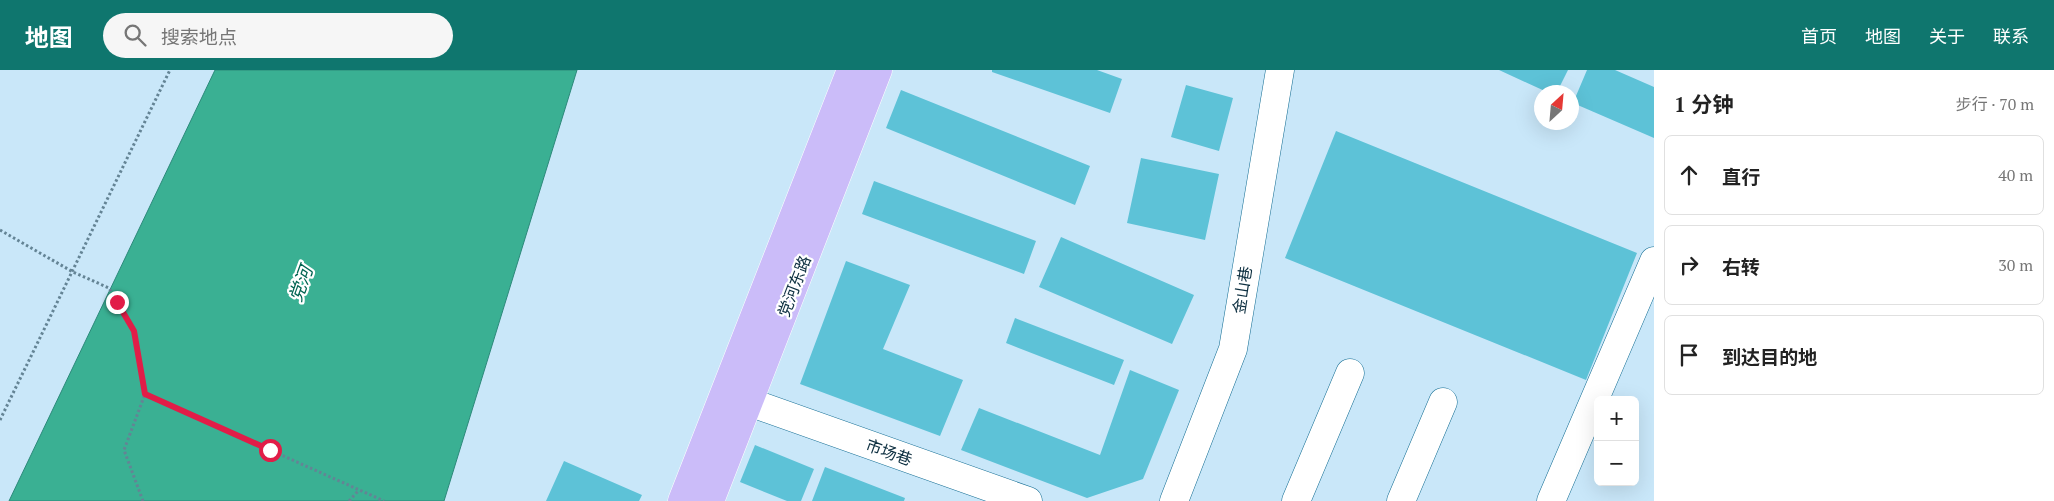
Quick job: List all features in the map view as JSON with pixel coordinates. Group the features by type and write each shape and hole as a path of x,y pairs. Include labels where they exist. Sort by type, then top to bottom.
{"main road":[{"path":"682,501 851,70"},
{"name":"党河东路","path":"710,501 878,70"}],"street":[{"name":"金山巷","path":"1174,501 1232,349 1280,70"},
{"path":"1551,501 1654,261"},
{"path":"1296,501 1350,373"},
{"name":"市场巷","path":"750,402 1028,501"},
{"path":"1401,501 1443,402"}],"path":[{"path":"0,420 170,70"},
{"path":"0,230 73,272 109,288 134,331 145,394 124,450 143,501"},
{"path":"145,394 384,501"},
{"path":"349,501 359,490"}],"water":[{"name":"党河","path":"215,70 577,70 444,501 9,501"}],"building":[{"path":"992,70 1097,70 1122,79 1110,113 992,72"},
{"path":"1499,70 1568,70 1560,85 1534,86"},
{"path":"1587,70 1615,70 1654,87 1654,138 1579,106 1579,89"},
{"path":"1186,85 1233,98 1219,151 1171,137"},
{"path":"901,90 1090,166 1075,205 886,128"},
{"path":"1336,131 1637,253 1586,380 1285,258"},
{"path":"1141,158 1219,174 1205,240 1127,223"},
{"path":"874,181 1036,241 1024,274 862,214"},
{"path":"1061,237 1194,295 1172,344 1039,287"},
{"path":"846,261 910,285 883,349 963,380 940,436 800,384"},
{"path":"1015,318 1124,360 1114,385 1006,343"},
{"path":"1130,370 1179,390 1143,479 1087,498 961,450 979,408 1100,455"},
{"path":"755,445 814,469 801,501 787,501 740,482"},
{"path":"564,461 642,495 639,501 546,501"},
{"path":"825,467 905,498 904,501 812,501"}],"route":[{"path":"117,302 134,331 145,394 270,450"}]}
